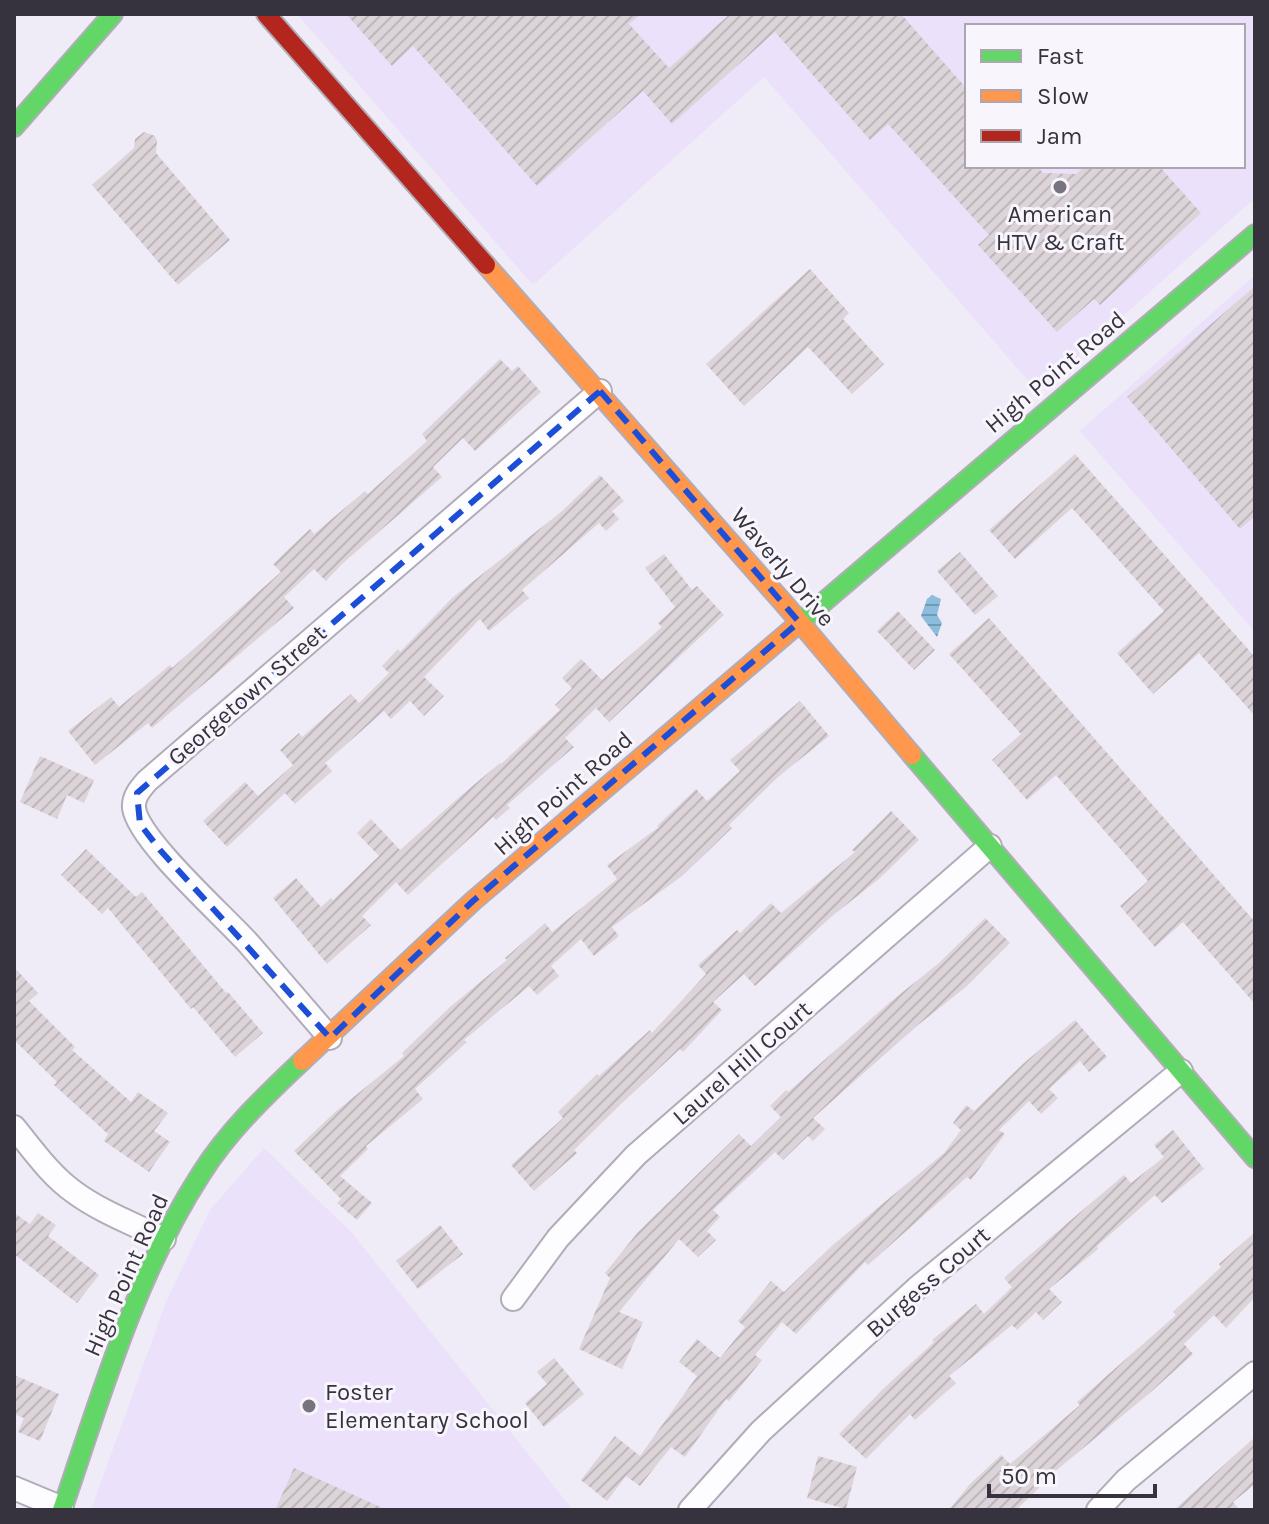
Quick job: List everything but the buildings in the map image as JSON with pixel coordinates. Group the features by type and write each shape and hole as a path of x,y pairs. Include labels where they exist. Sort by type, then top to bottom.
{"street":[{"path":"14,127 113,14"},
{"name":"Waverly Drive","path":"266,14 600,391 1255,1158"},
{"name":"High Point Road","path":"62,1509 125,1328 164,1239 201,1173 233,1131 283,1079 473,901 1255,234"},
{"name":"Georgetown Street","path":"330,1038 248,943 160,850 140,824 134,807 137,793 147,781 600,391"},
{"name":"Laurel Hill Court","path":"513,1299 558,1238 636,1155 990,846"},
{"name":"Burgess Court","path":"690,1510 761,1431 917,1288 1181,1071"},
{"path":"14,1127 53,1174 73,1192 98,1208 164,1239"},
{"path":"1098,1510 1126,1480 1255,1373"},
{"path":"14,1488 62,1509"}],"highlighted area":[{"path":"600,391 799,622 473,901 330,1038 160,850 140,824 137,793"}],"shaded area":[{"path":"297,14 1255,14 1255,198 1038,392 764,77 533,285"},
{"path":"1255,275 1255,632 1080,431"},
{"name":"Foster Elementary School","path":"264,1148 352,1233 573,1510 91,1510 166,1302 210,1210"}],"water":[{"path":"932,595 941,599 937,615 942,623 937,637 921,616 927,599"}],"traffic: fast":[{"path":"14,127 113,14"},
{"path":"798,624 1255,234"},
{"path":"912,755 1255,1158"},
{"path":"62,1510 121,1338 178,1213 201,1174 235,1128 302,1061"}],"traffic: slow":[{"path":"486,265 787,607 912,755"},
{"path":"302,1061 473,901 798,624"}],"traffic: jam":[{"path":"266,14 486,265"}],"place":[{"name":"American HTV & Craft","path":"1060,187"},
{"name":"Foster Elementary School","path":"309,1406"}]}
